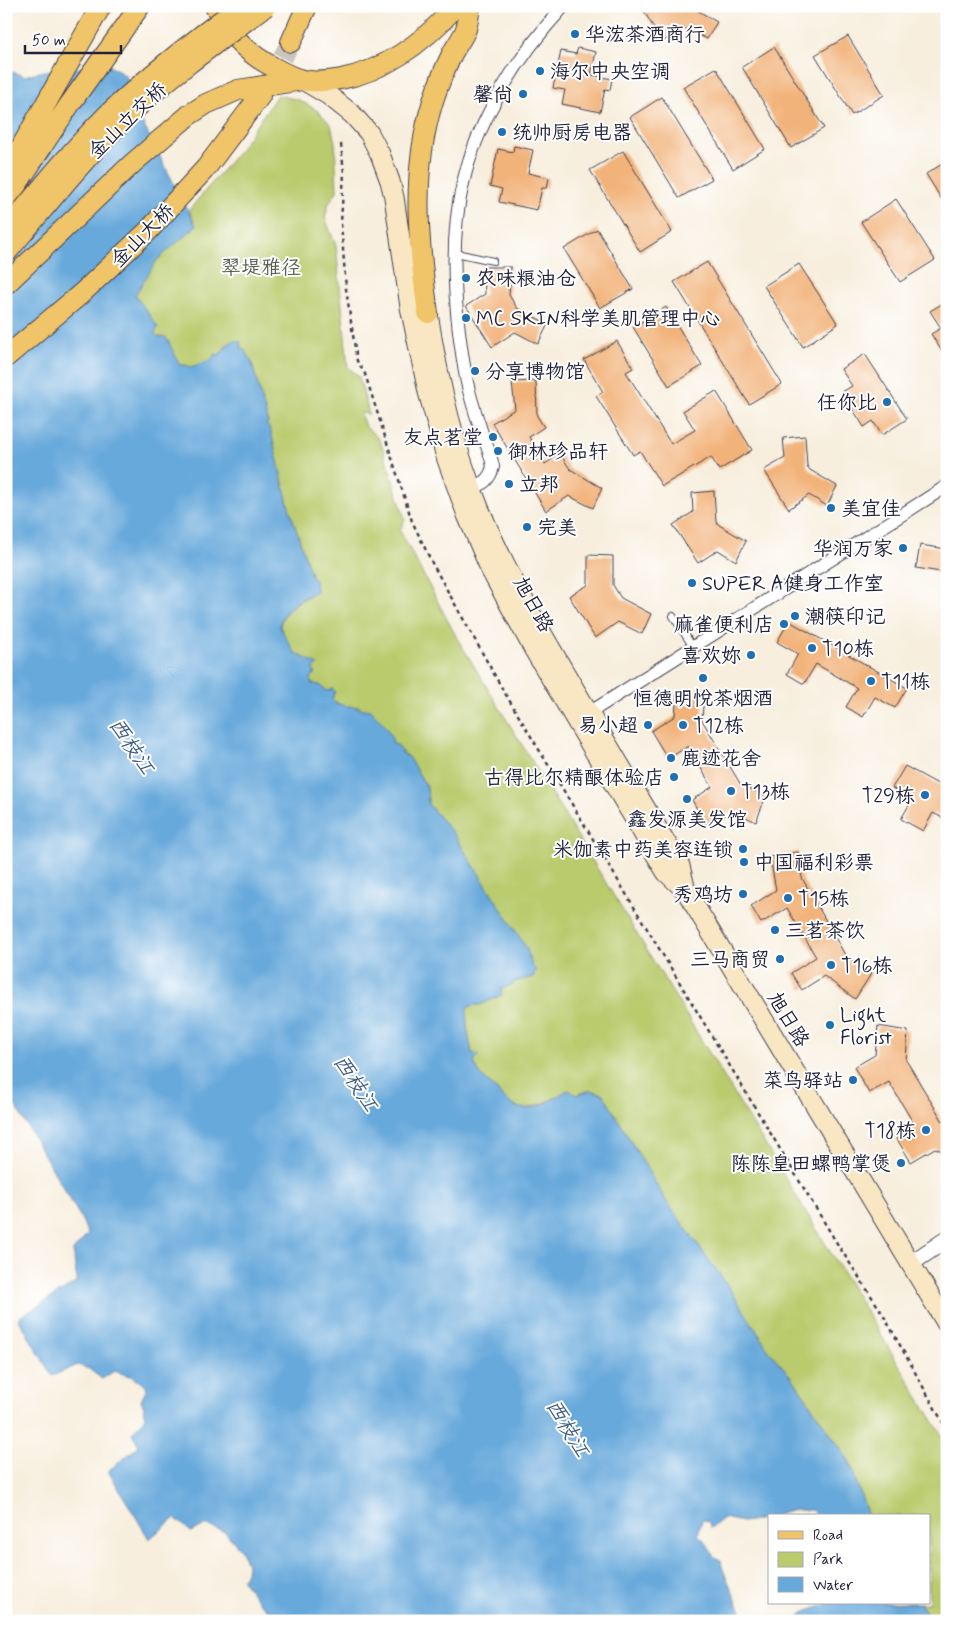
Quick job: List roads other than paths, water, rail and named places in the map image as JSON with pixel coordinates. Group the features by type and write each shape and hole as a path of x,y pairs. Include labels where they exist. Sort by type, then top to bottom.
{"main road":[{"path":"6,174 101,6"},
{"path":"6,201 70,104 140,6"},
{"path":"215,6 227,29 248,52 276,69 303,80 328,95 352,114 369,133 378,149 390,181 419,310"},
{"name":"金山立交桥","path":"6,231 75,149 118,105 169,61 242,6"},
{"name":"金山立交桥","path":"6,253 83,163 134,110 184,68 266,6"},
{"path":"291,42 307,6"},
{"path":"6,284 133,163 189,115 221,96 238,90 257,91 303,80 326,81 348,78 382,66 395,60 417,43 456,6"},
{"path":"419,310 421,264 418,218 420,162 425,130 433,101 447,64 466,29 470,6"},
{"name":"金山大桥","path":"6,357 82,293 148,231 206,168 257,91"},
{"name":"旭日路","path":"419,310 437,367 448,416 472,488 488,527 517,588 548,645 680,866 686,891"},
{"name":"旭日路","path":"419,310 424,376 440,441 467,515 491,571 539,659 666,872 686,891 947,1324"}],"street":[{"path":"472,488 481,485 487,480 492,467 471,399 465,372 459,323 456,253 458,217 463,183 486,118 497,98 542,32 564,6"},
{"path":"589,713 947,486"},
{"path":"910,1264 947,1239"}],"lane":[{"path":"456,253 493,260"},
{"path":"673,616 693,647"}],"water":[{"name":"西枝江","path":"103,66 120,71 128,79 144,126 196,226 157,260 135,295 158,327 155,334 158,337 166,337 180,365 191,367 211,360 215,354 219,355 233,341 241,342 241,349 244,349 251,360 268,422 266,425 270,428 288,504 311,575 315,581 316,593 293,605 282,617 280,627 294,652 318,665 313,669 315,673 310,679 312,684 320,685 327,691 333,689 335,691 332,699 337,704 371,710 385,726 393,744 398,745 402,753 408,757 427,787 428,804 453,833 527,949 532,966 536,970 533,977 514,982 513,985 502,988 501,995 480,1005 467,1008 467,1028 472,1053 478,1055 474,1062 477,1069 505,1099 520,1108 526,1109 539,1106 568,1090 577,1095 590,1090 603,1094 666,1201 730,1289 770,1352 793,1379 849,1461 867,1514 815,1514 811,1510 794,1510 780,1514 768,1514 768,1517 742,1522 724,1518 711,1528 708,1521 702,1520 698,1534 706,1542 714,1557 721,1560 722,1567 740,1609 748,1621 280,1621 258,1601 242,1580 246,1573 247,1563 240,1549 225,1532 205,1525 191,1532 175,1518 149,1539 108,1471 139,1446 132,1433 145,1415 141,1400 147,1387 133,1377 114,1371 102,1379 89,1369 78,1365 52,1376 18,1318 77,1282 73,1251 88,1234 81,1218 6,1090 6,70 25,76 44,71"},
{"path":"827,1604 921,1604 932,1621 792,1621 805,1612"}],"tunnel":[{"path":"268,84 291,42"}],"place":[{"name":"华浤茶酒商行","path":"575,34"},
{"name":"海尔中央空调","path":"540,71"},
{"name":"馨尚","path":"523,94"},
{"name":"统帅厨房电器","path":"502,132"},
{"name":"农味粮油仓","path":"466,278"},
{"name":"MC SKIN科学美肌管理中心","path":"466,318"},
{"name":"分享博物馆","path":"475,371"},
{"name":"任你比","path":"887,402"},
{"name":"友点茗堂","path":"493,437"},
{"name":"御林珍品轩","path":"498,451"},
{"name":"立邦","path":"509,484"},
{"name":"美宜佳","path":"831,508"},
{"name":"完美","path":"527,527"},
{"name":"华润万家","path":"903,548"},
{"name":"SUPER A健身工作室","path":"692,583"},
{"name":"潮筷印记","path":"795,616"},
{"name":"麻雀便利店","path":"784,624"},
{"name":"T10栋","path":"812,648"},
{"name":"喜欢妳","path":"751,655"},
{"name":"恒德明悦茶烟酒","path":"703,678"},
{"name":"T11栋","path":"871,681"},
{"name":"易小超","path":"648,725"},
{"name":"T12栋","path":"683,725"},
{"name":"鹿迹花舍","path":"671,758"},
{"name":"古得比尔精酿体验店","path":"674,777"},
{"name":"T13栋","path":"731,791"},
{"name":"T29栋","path":"925,795"},
{"name":"鑫发源美发馆","path":"687,799"},
{"name":"米伽素中药美容连锁","path":"743,849"},
{"name":"中国福利彩票","path":"744,862"},
{"name":"秀鸡坊","path":"743,894"},
{"name":"T15栋","path":"788,898"},
{"name":"三茗茶饮","path":"775,930"},
{"name":"三马商贸","path":"780,959"},
{"name":"T16栋","path":"831,965"},
{"name":"Light Florist","path":"830,1025"},
{"name":"菜鸟驿站","path":"853,1080"},
{"name":"T18栋","path":"926,1130"},
{"name":"陈陈皇田螺鸭掌煲","path":"901,1163"}],"park label":[{"name":"翠堤雅径","path":"261,267"}]}
